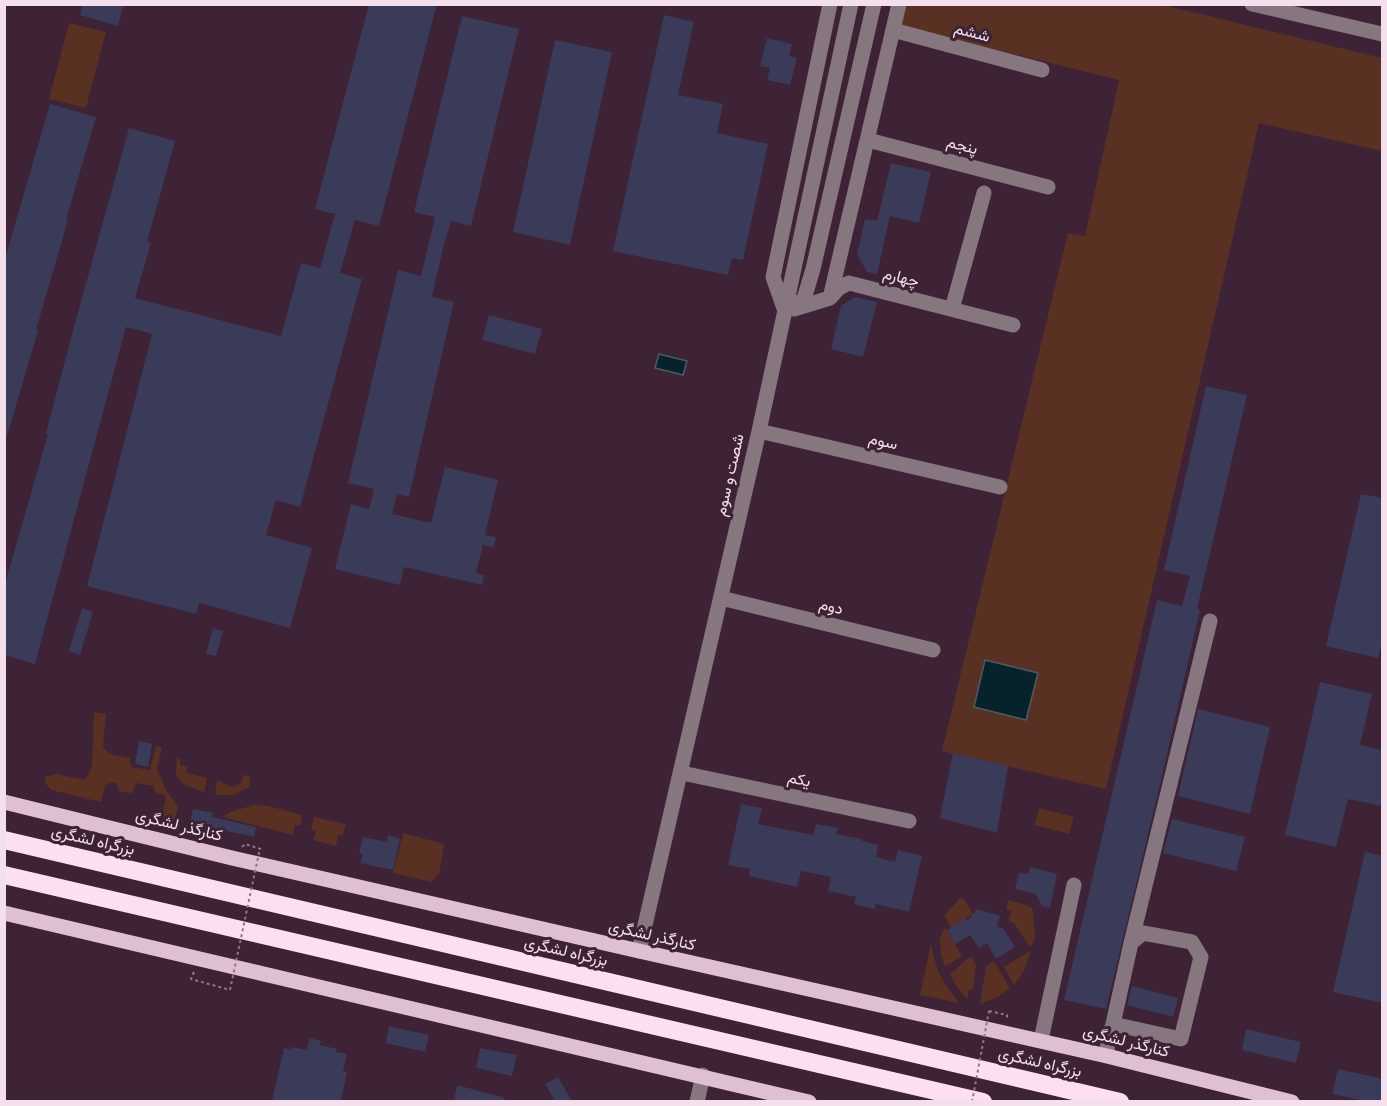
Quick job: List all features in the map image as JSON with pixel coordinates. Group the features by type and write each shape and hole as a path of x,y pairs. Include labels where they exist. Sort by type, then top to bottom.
{"highway":[{"name":"بزرگراه لشگری","path":"4,840 1120,1101"},
{"path":"4,875 969,1100 983,1101"}],"main road":[{"name":"کنارگذر لشگری","path":"4,802 232,858 1041,1040 1292,1101"},
{"path":"4,913 809,1101"}],"street":[{"name":"شصت و سوم","path":"639,951 682,773 759,431 851,4"},
{"path":"829,5 773,277 785,311 804,299 813,269 874,4"},
{"path":"830,298 899,4"},
{"path":"1252,4 1383,34"},
{"name":"ششم","path":"893,30 1042,70"},
{"name":"پنجم","path":"867,140 1048,187"},
{"path":"952,309 984,193"},
{"name":"چهارم","path":"785,311 830,298 839,288 849,283 1013,325"},
{"name":"سوم","path":"759,431 1000,487"},
{"name":"دوم","path":"720,598 933,650"},
{"path":"1107,1056 1108,1039 1210,621"},
{"name":"یکم","path":"682,773 909,821"},
{"path":"1041,1040 1074,885"},
{"path":"1113,1024 1181,1039 1201,957 1192,942 1143,933 1131,943"},
{"path":"697,1101 703,1075"}],"path":[{"path":"191,979 230,990 260,848"},
{"path":"969,1100 989,1011 1007,1015 1006,1022"}],"shaded area":[{"path":"905,5 1163,5 1382,58 1382,151 1259,123 1106,789 942,751 1068,233 1085,236 1119,80 900,26"},
{"path":"69,23 106,32 86,108 49,99"},
{"path":"94,712 106,714 103,747 110,754 130,758 132,767 150,770 156,746 162,747 157,769 166,790 178,806 175,820 162,817 166,796 155,792 153,786 136,783 132,793 120,792 116,783 110,783 105,785 101,802 51,790 45,783 45,777 56,774 85,780 92,767"},
{"path":"177,757 180,759 180,765 187,766 186,773 207,778 204,792 187,786 179,780 176,774"},
{"path":"243,775 250,776 249,787 234,795 215,795 217,780 232,787 242,782"},
{"path":"254,805 268,806 302,815 300,826 295,825 293,835 223,817 230,812"},
{"path":"1039,808 1074,817 1069,834 1035,825"},
{"path":"314,817 346,824 343,835 338,835 336,846 313,840 316,831 311,830"},
{"path":"403,833 444,844 439,874 431,882 393,873"},
{"path":"960,898 964,899 973,914 951,928 944,916"},
{"path":"1008,900 1029,906 1033,910 1035,937 1032,946 1029,946 1014,923 1009,921 1011,911 1006,909"},
{"path":"945,927 962,956 945,967 940,938"},
{"path":"931,943 937,969 959,1003 920,995"},
{"path":"1031,950 1024,971 1014,985 1004,967"},
{"path":"971,956 976,965 973,990 969,990 967,999 950,974"},
{"path":"994,961 1010,988 998,997 980,1004 986,966"}],"water":[{"path":"659,354 687,361 683,375 655,368"},
{"path":"985,660 1038,673 1026,720 974,707"}],"building":[{"path":"83,4 124,4 118,26 80,15"},
{"path":"369,4 437,4 379,226 355,220 340,273 362,279 300,507 276,500 266,535 312,548 290,628 199,603 196,614 87,586 152,334 126,327 35,664 4,655 4,587 48,434 46,433 75,323 129,128 175,141 147,242 151,243 135,298 281,336 301,263 320,268 335,214 315,209"},
{"path":"664,15 694,22 678,95 723,104 717,133 768,144 743,260 732,258 728,275 613,251"},
{"path":"462,16 519,29 471,226 451,221 443,248 432,297 454,302 409,497 397,494 392,514 431,523 445,467 498,480 485,535 496,537 494,547 483,545 476,573 484,575 482,585 404,567 400,585 335,569 351,504 369,509 374,489 348,483 398,270 421,276 435,217 414,212"},
{"path":"767,38 792,44 789,56 797,58 790,85 767,80 770,68 760,66"},
{"path":"555,40 612,52 570,245 513,232"},
{"path":"50,104 96,117 36,330 38,331 7,436 4,436 4,262"},
{"path":"891,163 931,172 919,223 890,216 877,274 867,272 857,254 865,219 877,221"},
{"path":"855,297 877,302 863,357 831,349 841,306"},
{"path":"489,315 542,329 535,354 482,340"},
{"path":"1206,386 1247,395 1197,609 1200,610 1159,789 1106,1009 1064,1000 1157,600 1182,606 1190,576 1164,570"},
{"path":"1361,494 1383,498 1383,638 1378,658 1326,646"},
{"path":"82,608 93,612 80,655 69,651"},
{"path":"213,628 223,631 216,656 206,654"},
{"path":"1320,682 1372,694 1360,745 1383,750 1383,806 1348,799 1336,847 1285,835"},
{"path":"1198,709 1270,727 1250,814 1178,796"},
{"path":"139,741 152,744 148,767 135,764"},
{"path":"953,753 1008,766 997,833 940,818"},
{"path":"741,804 762,808 758,824 813,835 816,824 838,828 836,834 878,845 876,857 895,862 898,850 922,856 909,912 876,904 874,909 854,904 856,897 828,891 831,877 801,871 797,887 749,876 750,869 728,865"},
{"path":"193,809 213,813 212,817 256,827 254,837 190,823"},
{"path":"1172,819 1245,837 1236,871 1163,853"},
{"path":"388,835 400,838 393,870 360,863 363,854 359,853 363,837 387,842"},
{"path":"1365,852 1383,856 1383,1003 1333,992"},
{"path":"1030,867 1057,874 1050,908 1042,906 1036,894 1015,889 1019,873 1028,874"},
{"path":"977,909 1000,916 997,927 1003,928 1015,947 996,959 987,943 979,948 970,935 955,944 947,930 964,919 968,920"},
{"path":"1132,986 1178,998 1173,1017 1127,1005"},
{"path":"389,1026 429,1035 425,1052 386,1043"},
{"path":"1246,1029 1301,1042 1296,1063 1242,1050"},
{"path":"309,1038 321,1041 320,1045 337,1049 336,1052 347,1054 343,1072 347,1072 341,1101 272,1101 284,1048 307,1050"},
{"path":"480,1048 517,1055 512,1076 476,1068"},
{"path":"1338,1069 1383,1079 1383,1101 1365,1101 1332,1094"},
{"path":"558,1077 572,1101 555,1101 545,1084"},
{"path":"457,1085 505,1098 504,1101 454,1100"}]}
